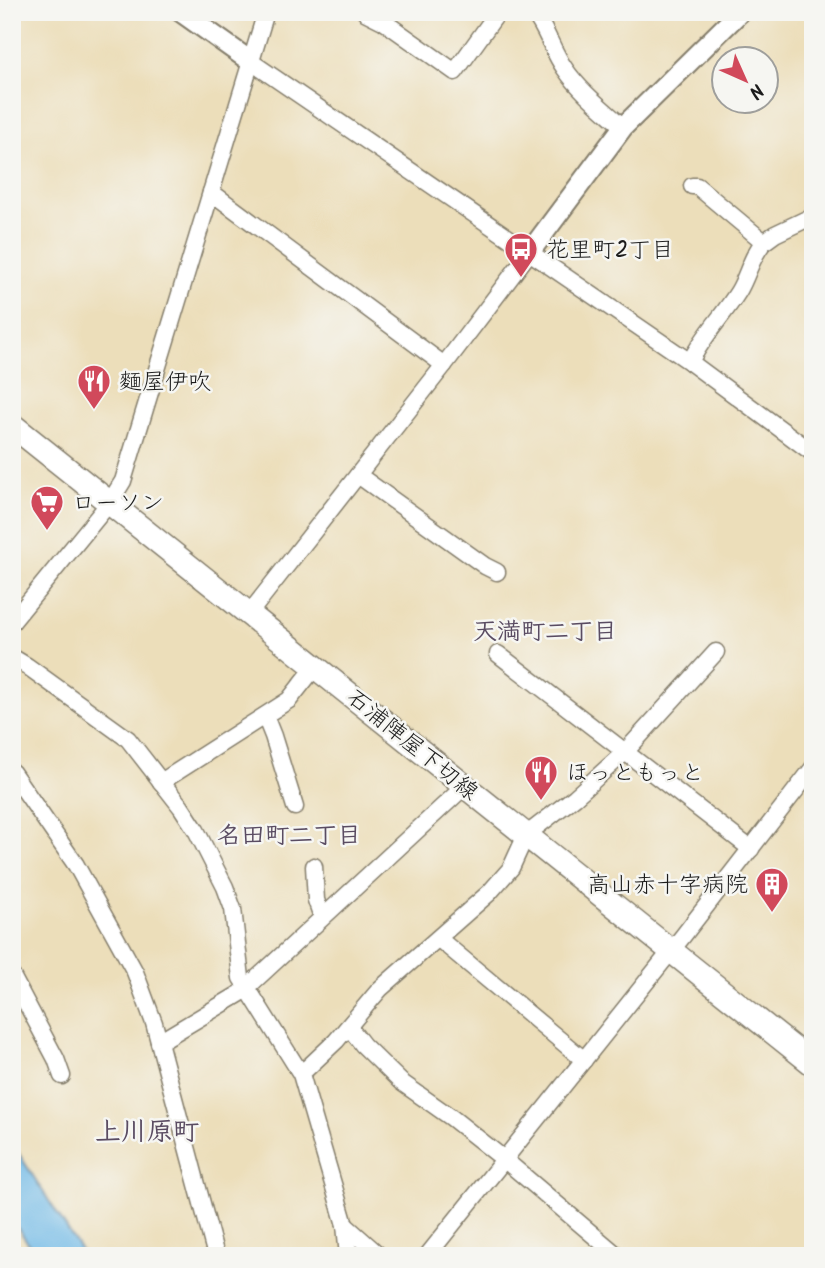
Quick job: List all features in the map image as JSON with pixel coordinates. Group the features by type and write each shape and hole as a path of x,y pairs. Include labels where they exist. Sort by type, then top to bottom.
{"main road":[{"name":"石浦陣屋下切線","path":"12,425 813,1064"}],"street":[{"path":"181,12 691,362 813,453"},
{"path":"12,622 124,481 266,12"},
{"path":"365,12 383,21 455,72 498,12"},
{"path":"533,12 564,68 582,90 623,127"},
{"path":"248,615 444,365 623,127 740,12"},
{"path":"692,186 697,186 764,242"},
{"path":"211,192 444,365"},
{"path":"691,362 696,349 739,290 758,248 764,242 813,216"},
{"path":"358,475 497,572"},
{"path":"301,1074 349,1027 380,989 489,893 511,868 526,835 575,797 625,752 716,652"},
{"path":"498,653 751,849"},
{"path":"12,657 128,739 196,830 225,887 236,925 241,978 301,1074 345,1225 348,1256"},
{"path":"161,782 289,700 315,667"},
{"path":"265,716 274,736 295,807"},
{"path":"427,1256 671,951 813,768"},
{"path":"12,772 64,847 103,910 135,972 159,1042 216,1256"},
{"path":"159,1042 248,988 465,786"},
{"path":"314,866 316,900 322,917"},
{"path":"439,939 584,1060"},
{"path":"12,976 56,1059 62,1076"},
{"path":"349,1027 363,1045 401,1082 505,1160 618,1256"},
{"path":"345,1225 380,1256"}],"water":[{"path":"12,1143 85,1256 37,1256 12,1220"}],"place":[{"name":"花里町2丁目","path":"521,279"},
{"name":"麵屋伊吹","path":"94,411"},
{"name":"ローソン","path":"47,532"},
{"name":"ほっともっと","path":"541,802"},
{"name":"高山赤十字病院","path":"772,914"}],"district":[{"name":"天満町二丁目","path":"545,631"},
{"name":"名田町二丁目","path":"289,835"},
{"name":"上川原町","path":"147,1131"}]}
